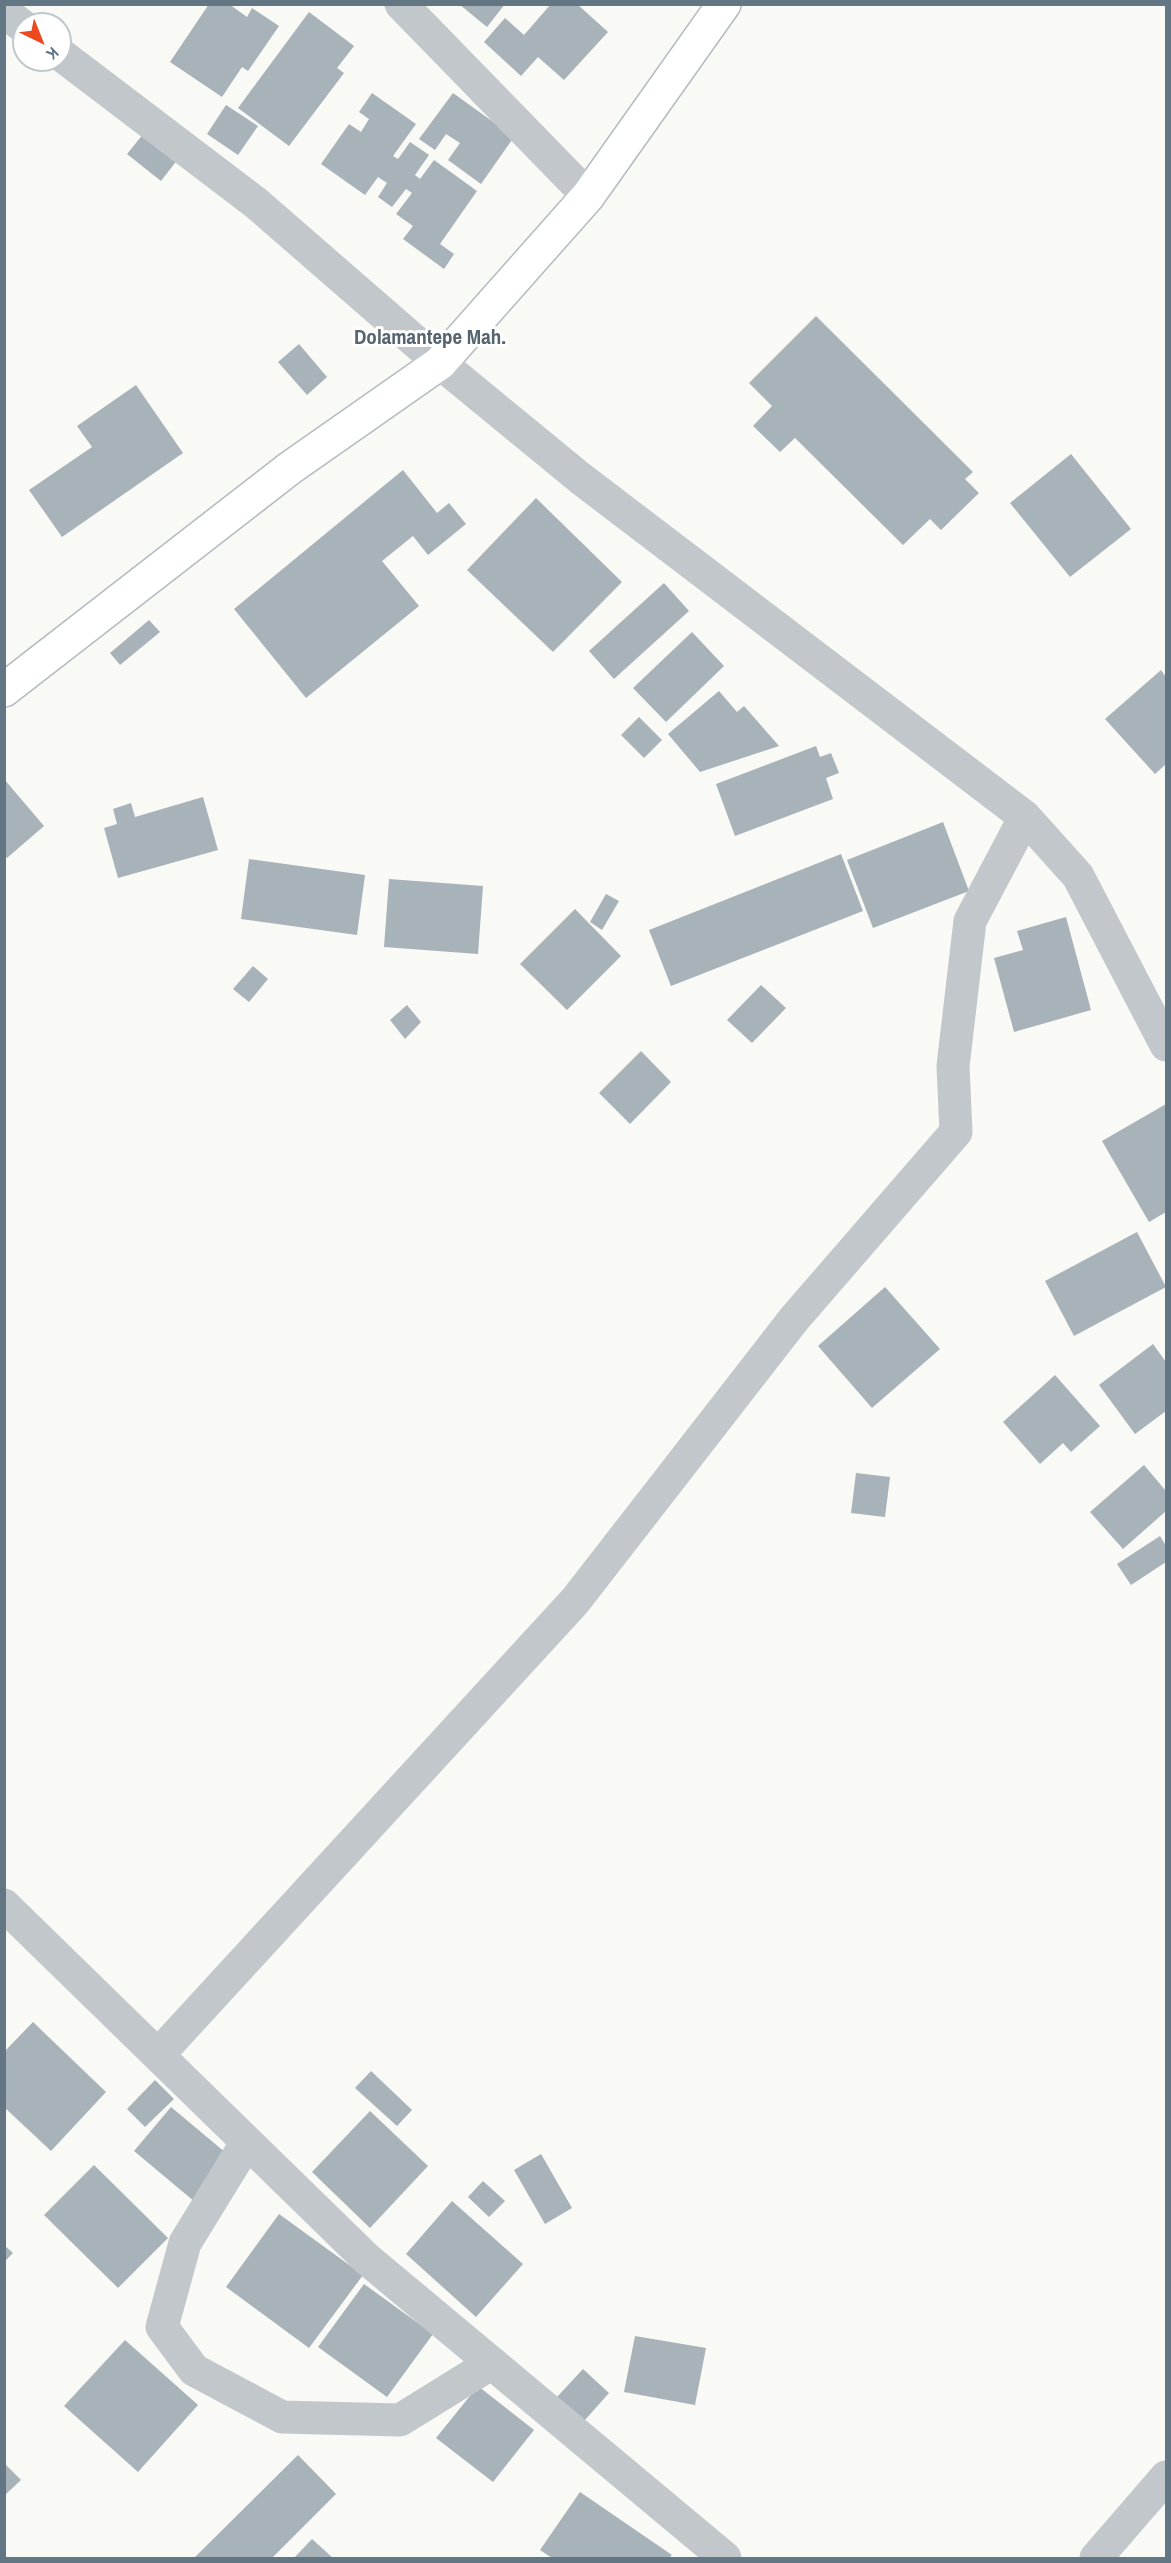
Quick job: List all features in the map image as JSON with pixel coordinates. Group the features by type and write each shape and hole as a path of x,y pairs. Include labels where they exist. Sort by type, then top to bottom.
{"street":[{"path":"401,4 588,196"},
{"path":"5,690 290,468 440,363 588,196 724,4"},
{"path":"72,63 256,203 440,363 580,478 1025,817 1078,876 1167,1045"},
{"path":"158,2055 575,1601 794,1319 956,1132 953,1066 970,921 1025,817"},
{"path":"4,1905 367,2259 725,2559"},
{"path":"247,2142 185,2243 162,2328 194,2370 282,2416 400,2420 492,2363"},
{"path":"1096,2559 1167,2477"}],"building":[{"path":"209,4 229,4 247,17 252,8 279,26 248,71 242,67 222,97 170,62"},
{"path":"459,4 505,4 487,27"},
{"path":"551,4 577,4 608,32 564,80 538,57 521,76 484,42 505,18 524,35"},
{"path":"309,12 354,46 337,68 344,73 289,146 238,108"},
{"path":"372,93 416,124 393,156 398,159 410,142 429,155 415,175 420,179 434,160 477,191 440,244 454,254 444,269 403,239 413,226 396,214 412,193 406,189 392,207 378,197 387,183 378,177 365,195 321,164 349,124 361,132 369,119 359,112"},
{"path":"453,93 514,137 481,184 448,160 460,143 446,134 435,150 419,139"},
{"path":"226,105 258,126 238,155 207,134"},
{"path":"144,133 178,159 161,181 127,154"},
{"path":"816,316 973,472 965,479 979,493 941,530 930,519 903,545 795,438 780,452 753,426 772,406 749,383"},
{"path":"299,344 327,377 307,395 278,362"},
{"path":"136,385 183,453 62,537 29,490 92,447 77,426"},
{"path":"1071,454 1131,529 1070,577 1010,503"},
{"path":"403,470 437,513 449,503 466,524 428,555 413,536 382,561 419,606 306,698 234,609"},
{"path":"536,498 622,582 553,652 467,570"},
{"path":"664,583 689,611 614,679 589,651"},
{"path":"149,620 160,632 120,665 110,653"},
{"path":"692,632 724,666 666,722 633,688"},
{"path":"1161,670 1166,677 1166,764 1155,774 1105,719"},
{"path":"719,691 737,712 744,706 779,746 700,772 668,734"},
{"path":"639,717 662,740 644,758 621,735"},
{"path":"816,746 820,757 831,753 839,773 826,778 833,799 735,836 716,784"},
{"path":"4,779 44,826 7,858 4,855"},
{"path":"203,797 218,850 118,878 104,828 117,824 113,809 131,803 135,817"},
{"path":"943,822 969,891 873,928 847,860"},
{"path":"841,854 863,911 671,986 649,930"},
{"path":"249,859 365,875 357,935 241,919"},
{"path":"389,879 483,886 478,954 384,947"},
{"path":"606,894 619,901 602,930 590,922"},
{"path":"575,909 621,956 567,1010 520,964"},
{"path":"1066,917 1091,1010 1014,1032 994,958 1023,950 1017,931"},
{"path":"253,966 268,979 249,1002 233,989"},
{"path":"761,985 786,1008 752,1043 727,1020"},
{"path":"407,1005 421,1022 405,1039 390,1020"},
{"path":"641,1051 671,1082 630,1124 599,1093"},
{"path":"1166,1104 1166,1212 1149,1222 1102,1141"},
{"path":"1137,1232 1166,1287 1074,1336 1045,1281"},
{"path":"885,1287 940,1349 872,1408 818,1346"},
{"path":"1153,1344 1166,1362 1166,1411 1135,1434 1099,1385"},
{"path":"1055,1375 1100,1426 1071,1452 1063,1443 1040,1464 1003,1422"},
{"path":"1144,1465 1166,1491 1166,1511 1123,1549 1090,1512"},
{"path":"856,1473 890,1477 885,1517 851,1513"},
{"path":"1160,1536 1166,1546 1166,1562 1131,1585 1117,1564"},
{"path":"33,2022 106,2092 51,2151 4,2107 4,2052"},
{"path":"371,2071 412,2110 397,2126 355,2088"},
{"path":"155,2080 174,2099 145,2127 127,2109"},
{"path":"171,2107 232,2158 195,2202 134,2151"},
{"path":"370,2111 428,2166 370,2228 312,2172"},
{"path":"541,2154 572,2208 545,2224 514,2170"},
{"path":"94,2165 168,2238 118,2288 44,2215"},
{"path":"483,2181 505,2201 489,2217 468,2197"},
{"path":"452,2201 523,2264 476,2317 406,2254"},
{"path":"279,2214 363,2275 309,2348 226,2287"},
{"path":"4,2245 13,2253 4,2262"},
{"path":"364,2284 433,2334 387,2397 318,2347"},
{"path":"635,2336 706,2348 695,2405 624,2392"},
{"path":"125,2340 198,2405 138,2472 64,2406"},
{"path":"583,2369 609,2393 584,2421 557,2397"},
{"path":"478,2386 534,2430 493,2482 436,2438"},
{"path":"298,2455 336,2494 272,2558 194,2558"},
{"path":"4,2463 21,2480 4,2496"},
{"path":"580,2492 672,2555 669,2558 552,2558 540,2550"},
{"path":"312,2539 333,2558 294,2558"}],"district":[{"name":"Dolamantepe Mah.","path":"430,338"}]}
